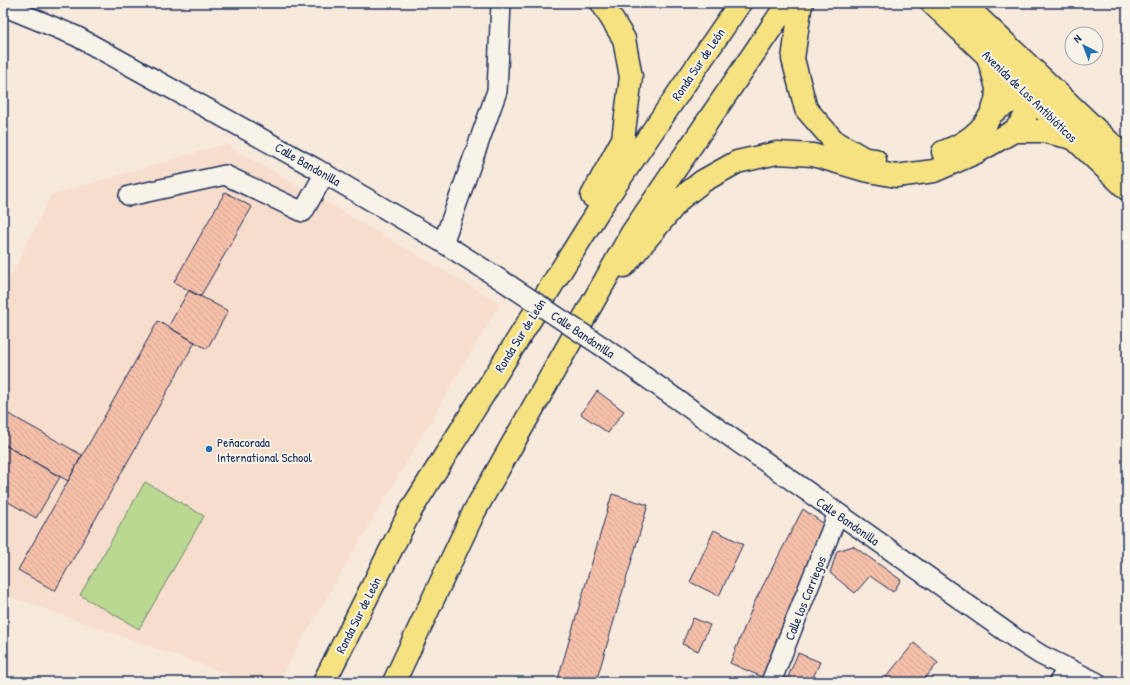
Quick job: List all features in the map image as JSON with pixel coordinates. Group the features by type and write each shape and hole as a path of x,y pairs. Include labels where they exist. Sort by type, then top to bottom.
{"main road":[{"path":"411,510 609,167 623,139 631,77 624,39 602,3"},
{"name":"Ronda Sur de León","path":"324,682 411,510 602,205 740,3"},
{"path":"394,682 474,512 632,233 788,3"},
{"path":"802,3 793,59 806,109 834,141 865,159 911,163 957,147 981,130 993,112 997,89 988,56"},
{"name":"Avenida de Los Antibióticos","path":"932,3 1127,189"},
{"path":"594,300 681,198 703,181 737,162 777,152 813,155 864,170 896,176 934,171 975,153 1014,131 1024,120 1030,110 1032,99 1019,73 947,3"},
{"name":"Avenida de Los Antibióticos","path":"963,3 1127,160"},
{"path":"993,112 1009,102 1021,99 1032,99 1064,116 1127,175"},
{"path":"1014,131 1042,131 1074,138"}],"street":[{"path":"443,243 496,91 501,3"},
{"name":"Calle Bandonilla","path":"3,6 76,36 325,173 443,243 603,347 1019,641 1063,675 1096,682"},
{"path":"129,196 225,175 303,212 325,173"},
{"name":"Calle los Carriegos","path":"771,682 838,513"}],"shaded area":[{"name":"Peñacorada International School","path":"225,144 500,303 277,682 251,682 3,594 3,292 51,195"}],"green space":[{"path":"145,482 204,516 139,629 80,595"}],"building":[{"path":"225,192 252,207 200,297 174,282"},
{"path":"189,290 228,311 207,349 168,327"},
{"path":"158,321 195,342 55,591 18,570"},
{"path":"597,391 624,411 608,433 581,414"},
{"path":"9,414 82,455 68,481 3,444 3,425"},
{"path":"3,444 60,477 36,518 3,499"},
{"path":"612,494 648,505 596,682 557,682"},
{"path":"803,509 824,524 762,677 730,663 755,601"},
{"path":"714,530 743,544 719,596 690,582"},
{"path":"853,546 901,580 893,592 870,576 855,593 830,573 837,551"},
{"path":"693,618 710,625 698,651 682,644"},
{"path":"914,643 938,663 922,682 882,682"},
{"path":"798,653 820,662 811,682 786,682"}],"place":[{"name":"Peñacorada International School","path":"209,449"}]}
